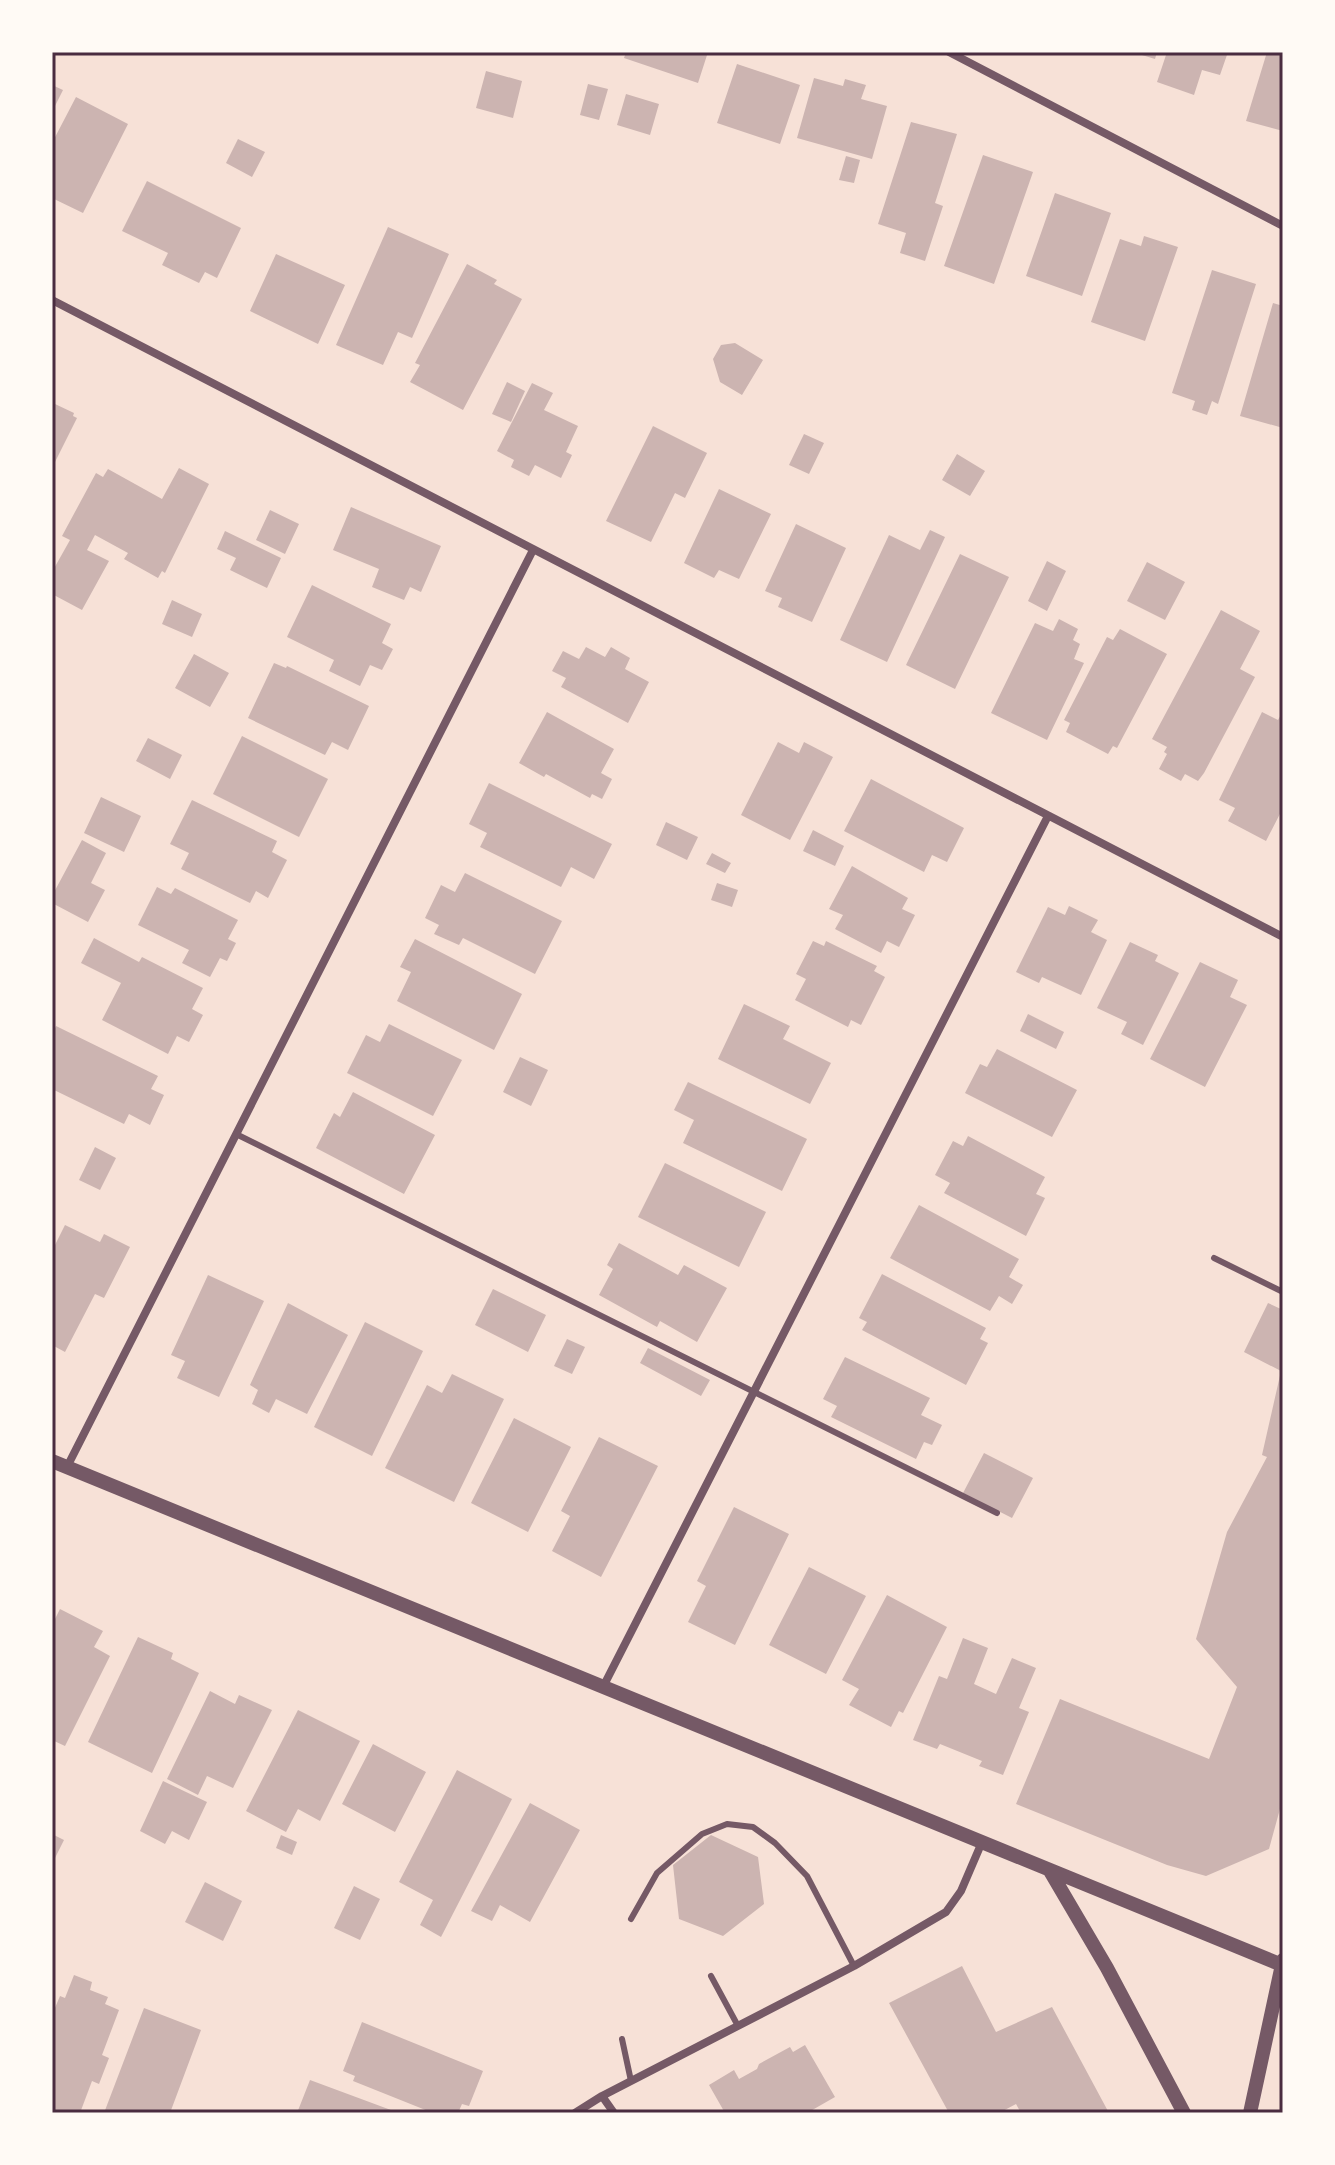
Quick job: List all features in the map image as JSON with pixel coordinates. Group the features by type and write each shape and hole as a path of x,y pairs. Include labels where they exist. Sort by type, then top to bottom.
{"street":[{"path":"949,52 1283,226"},
{"path":"52,300 1283,937"},
{"path":"67,1467 533,550"},
{"path":"603,1687 1048,816"},
{"path":"52,1461 1283,1964 1250,2113"},
{"path":"575,2113 602,2096 854,1966 946,1912 961,1891 982,1842"},
{"path":"1050,1871 1114,1981 1184,2113"},
{"path":"602,2096 614,2113"}],"lane":[{"path":"236,1134 997,1513"},
{"path":"1214,1258 1283,1292"},
{"path":"631,1919 657,1873 702,1834 727,1824 753,1827 775,1843 807,1876 854,1966"},
{"path":"711,1976 738,2026"},
{"path":"622,2039 631,2081"}],"building":[{"path":"626,52 708,52 698,83 624,58"},
{"path":"1132,52 1157,52 1155,59"},
{"path":"1167,52 1228,52 1220,75 1202,70 1194,95 1157,82"},
{"path":"1267,52 1283,52 1283,131 1246,121"},
{"path":"737,64 800,85 780,144 717,123"},
{"path":"486,71 522,81 513,118 476,108"},
{"path":"814,78 843,86 845,79 866,85 861,99 887,106 872,159 797,138"},
{"path":"588,84 608,89 599,120 580,115"},
{"path":"52,85 63,90 52,112"},
{"path":"626,94 659,104 650,135 617,125"},
{"path":"76,97 128,124 83,213 52,198 52,143"},
{"path":"911,122 957,134 935,203 943,206 925,261 900,253 906,233 878,224"},
{"path":"238,139 265,152 252,177 226,163"},
{"path":"983,155 1033,172 994,284 944,266"},
{"path":"846,156 860,160 854,183 839,180"},
{"path":"147,181 241,228 217,278 205,272 199,283 162,265 168,253 122,231"},
{"path":"1055,193 1111,213 1082,296 1026,276"},
{"path":"388,227 449,254 412,338 398,332 383,365 336,345"},
{"path":"1144,236 1178,247 1145,341 1091,322 1120,239 1141,246"},
{"path":"276,254 345,285 318,344 250,311"},
{"path":"467,264 497,280 494,284 522,299 463,410 410,382 420,365 415,363"},
{"path":"1212,270 1256,284 1218,404 1212,401 1207,415 1192,410 1195,401 1172,393"},
{"path":"1273,303 1283,306 1283,428 1240,416"},
{"path":"735,343 763,360 742,395 720,382 713,359 721,345"},
{"path":"507,382 525,391 511,422 492,414"},
{"path":"532,383 553,393 544,410 578,426 566,452 572,455 561,478 535,465 529,476 511,467 514,460 497,451"},
{"path":"52,405 74,413 73,416 77,418 52,468"},
{"path":"653,426 707,453 685,498 675,493 651,542 606,521"},
{"path":"804,434 824,443 809,474 789,465"},
{"path":"957,454 985,471 970,496 942,480"},
{"path":"179,468 209,484 165,573 162,571 158,578 124,559 128,553 95,535 87,550 109,561 82,610 52,594 52,572 70,540 62,536 96,473 103,477 108,469 162,499"},
{"path":"719,489 771,514 739,579 719,570 714,578 684,563"},
{"path":"351,507 441,546 421,592 410,587 404,600 372,587 379,569 333,550"},
{"path":"270,510 299,524 285,554 256,540"},
{"path":"796,524 846,548 812,622 778,607 782,598 765,591"},
{"path":"930,530 945,537 887,662 840,640 889,535 920,550"},
{"path":"225,531 281,558 267,588 230,570 236,558 217,549"},
{"path":"960,554 1009,577 955,689 906,665"},
{"path":"1047,561 1066,571 1047,611 1028,601"},
{"path":"1147,562 1185,582 1165,620 1127,601"},
{"path":"312,585 391,624 382,643 393,649 382,670 370,665 360,686 329,671 334,660 287,637"},
{"path":"172,600 202,614 192,637 162,624"},
{"path":"1221,610 1260,631 1240,669 1255,677 1204,773 1198,781 1185,774 1181,781 1159,769 1167,747 1152,739"},
{"path":"1059,619 1078,629 1073,640 1080,644 1074,659 1084,663 1047,740 991,713 1035,623 1053,631"},
{"path":"1120,629 1167,654 1117,748 1113,746 1108,754 1066,732 1070,723 1064,720 1107,637 1113,640"},
{"path":"586,647 605,657 611,647 630,658 625,669 649,682 628,723 561,687 566,678 552,671 563,651 579,659"},
{"path":"194,654 229,673 210,707 175,688"},
{"path":"274,663 287,666 369,706 348,750 332,742 325,755 248,718"},
{"path":"1283,711 1283,808 1266,841 1228,821 1235,808 1219,800 1262,712 1278,720"},
{"path":"547,712 614,749 601,773 612,779 602,799 592,794 590,798 519,763"},
{"path":"242,736 328,779 299,837 213,794"},
{"path":"148,738 182,755 170,779 136,761"},
{"path":"778,742 799,753 804,742 833,757 790,840 741,815"},
{"path":"871,779 964,828 947,862 932,855 924,872 844,831"},
{"path":"489,783 612,844 594,879 571,867 561,887 480,847 487,833 469,824"},
{"path":"101,797 141,816 124,852 84,833"},
{"path":"192,800 277,841 272,852 287,860 268,898 256,891 250,903 181,869 189,853 170,844"},
{"path":"666,822 698,837 687,860 656,845"},
{"path":"813,830 844,846 835,866 803,851"},
{"path":"82,840 106,853 91,883 105,890 88,922 52,903 52,896"},
{"path":"712,853 731,863 725,873 706,864"},
{"path":"852,866 908,898 902,909 915,915 899,947 887,941 881,953 835,929 843,915 829,909"},
{"path":"465,873 562,921 535,974 463,938 459,945 434,934 439,925 425,918 441,885 455,892"},
{"path":"717,883 738,890 732,907 711,900"},
{"path":"157,887 171,894 175,888 238,920 228,939 236,943 227,961 220,958 210,977 182,963 189,950 138,925"},
{"path":"1069,906 1098,920 1091,932 1107,940 1081,995 1042,977 1039,983 1016,972 1048,907 1065,915"},
{"path":"94,938 139,962 142,957 203,988 192,1009 203,1015 189,1042 177,1036 168,1054 102,1020 121,983 81,963"},
{"path":"415,939 522,994 494,1050 397,1001 411,972 400,967"},
{"path":"813,941 824,946 826,941 877,966 874,971 885,977 861,1025 851,1020 848,1027 795,1000 806,979 796,974"},
{"path":"1130,942 1158,955 1155,961 1179,973 1143,1045 1121,1034 1127,1022 1097,1008"},
{"path":"1200,962 1238,980 1230,997 1247,1005 1205,1087 1150,1059"},
{"path":"744,1004 790,1026 783,1039 831,1063 810,1104 718,1059"},
{"path":"1028,1014 1064,1032 1056,1049 1020,1031"},
{"path":"389,1024 462,1060 433,1116 347,1073 366,1035 380,1042"},
{"path":"56,1026 158,1076 151,1089 164,1095 150,1125 129,1114 124,1124 52,1089 52,1035"},
{"path":"997,1049 1077,1090 1052,1137 965,1093 980,1064 987,1067"},
{"path":"520,1057 548,1070 531,1106 503,1092"},
{"path":"688,1082 807,1139 782,1191 683,1143 694,1120 674,1110"},
{"path":"353,1092 435,1135 404,1194 316,1148 334,1113 340,1117"},
{"path":"968,1136 1045,1177 1036,1194 1045,1198 1026,1236 944,1193 950,1183 935,1175 953,1141 963,1146"},
{"path":"95,1147 116,1158 100,1190 79,1180"},
{"path":"665,1163 766,1212 739,1267 638,1217"},
{"path":"919,1205 1019,1259 1009,1277 1023,1285 1012,1304 999,1296 990,1311 890,1258"},
{"path":"65,1225 100,1242 104,1234 130,1247 104,1298 95,1294 65,1352 52,1345 52,1251"},
{"path":"619,1243 678,1275 684,1265 727,1288 697,1342 660,1321 657,1327 599,1295 613,1269 607,1265"},
{"path":"882,1274 986,1328 980,1339 988,1343 966,1385 862,1330 867,1322 859,1318"},
{"path":"208,1275 264,1301 219,1397 177,1378 185,1361 171,1355"},
{"path":"493,1289 546,1315 528,1352 475,1325"},
{"path":"288,1303 348,1335 307,1414 276,1399 269,1413 252,1404 258,1390 250,1385"},
{"path":"1268,1303 1283,1310 1283,1798 1269,1849 1206,1876 1167,1865 1016,1804 1060,1699 1209,1759 1237,1687 1196,1639 1227,1532 1267,1457 1262,1455 1281,1371 1244,1352"},
{"path":"365,1322 423,1351 372,1456 314,1427"},
{"path":"567,1339 585,1347 572,1374 554,1366"},
{"path":"648,1348 710,1380 701,1396 640,1363"},
{"path":"845,1357 930,1398 921,1415 942,1425 932,1445 924,1442 916,1459 831,1417 837,1406 823,1399"},
{"path":"452,1374 504,1399 454,1502 385,1468 427,1385 442,1393"},
{"path":"514,1418 571,1447 528,1532 471,1503"},
{"path":"599,1437 658,1466 601,1577 552,1551 570,1516 561,1511"},
{"path":"984,1453 1033,1478 1012,1518 963,1493"},
{"path":"734,1507 789,1534 735,1645 688,1622 706,1586 697,1581"},
{"path":"809,1567 866,1596 826,1674 769,1645"},
{"path":"887,1595 947,1627 903,1713 899,1711 891,1727 849,1705 859,1689 842,1680"},
{"path":"60,1609 103,1631 94,1647 110,1656 65,1746 52,1740 52,1625"},
{"path":"138,1637 173,1653 171,1659 199,1673 152,1773 88,1742"},
{"path":"963,1638 988,1648 974,1684 996,1694 1012,1658 1036,1668 1019,1708 1029,1712 1003,1775 979,1766 982,1761 940,1744 937,1749 913,1740 939,1676 947,1679"},
{"path":"210,1691 235,1704 239,1695 272,1710 233,1788 207,1776 198,1795 167,1779"},
{"path":"298,1710 360,1741 320,1821 298,1809 286,1832 246,1811"},
{"path":"373,1744 426,1772 395,1832 342,1804"},
{"path":"457,1770 512,1799 441,1937 420,1925 433,1900 399,1882"},
{"path":"163,1781 207,1802 189,1840 172,1831 165,1844 140,1831"},
{"path":"530,1803 580,1830 530,1922 500,1905 492,1921 471,1911"},
{"path":"52,1834 64,1840 52,1864"},
{"path":"281,1835 297,1842 292,1855 276,1848"},
{"path":"711,1835 758,1857 764,1904 723,1936 679,1919 673,1865"},
{"path":"205,1882 242,1901 223,1941 185,1922"},
{"path":"354,1886 380,1899 360,1940 334,1928"},
{"path":"962,1966 996,2032 1052,2007 1109,2113 1021,2113 1016,2104 999,2113 949,2113 889,2003"},
{"path":"74,1975 92,1982 90,1990 108,1997 105,2004 119,2010 102,2055 109,2058 99,2084 92,2081 80,2113 55,2113 52,2112 52,2015 60,1996 65,1998"},
{"path":"144,2008 201,2030 170,2113 104,2113"},
{"path":"362,2022 483,2071 469,2106 462,2104 458,2113 433,2113 353,2081 355,2076 343,2071"},
{"path":"805,2045 835,2097 807,2113 725,2113 709,2085 734,2070 739,2079 790,2047 793,2052"},
{"path":"310,2080 399,2113 297,2113"}]}
